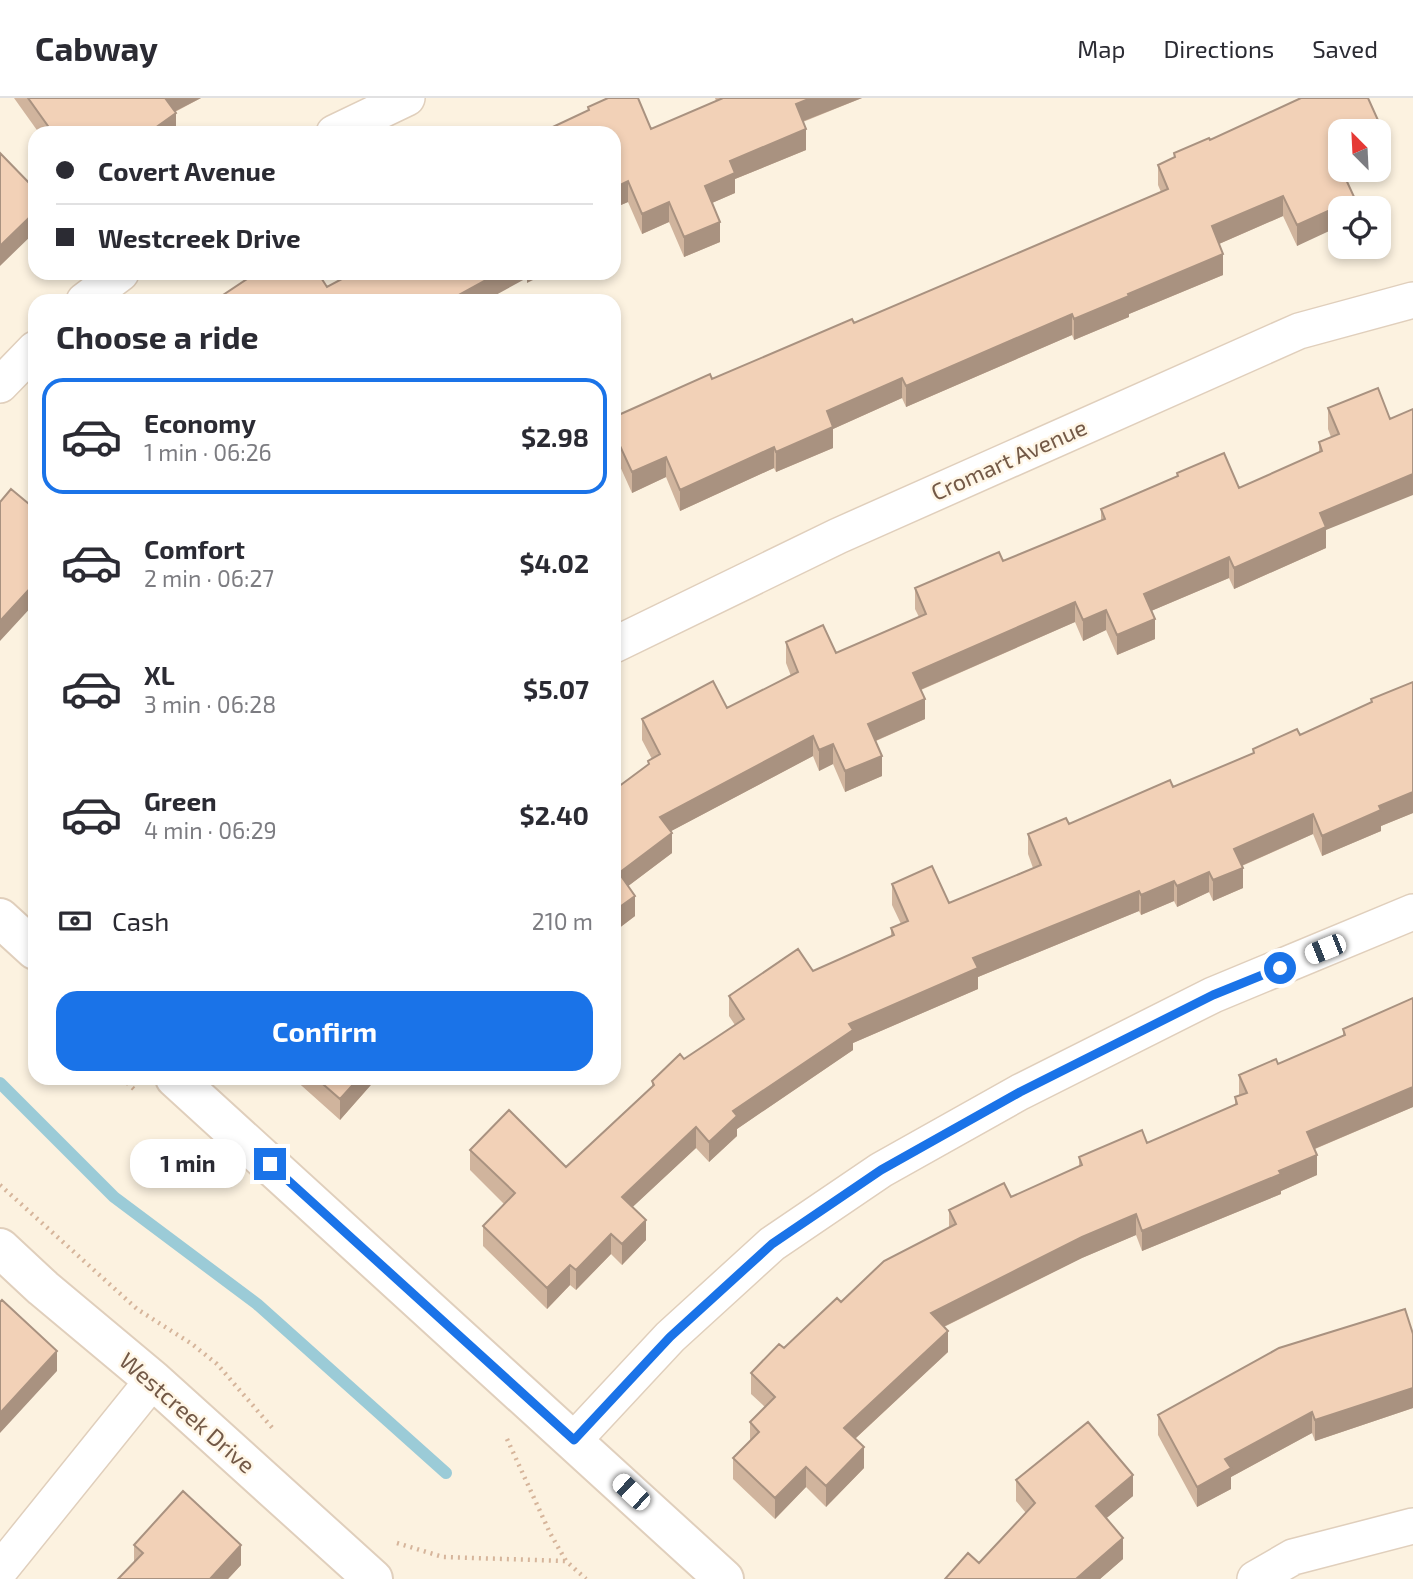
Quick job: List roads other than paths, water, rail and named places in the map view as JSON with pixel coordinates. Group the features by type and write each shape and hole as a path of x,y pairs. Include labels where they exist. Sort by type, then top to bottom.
{"street":[{"path":"349,126 407,98"},
{"path":"93,294 112,280"},
{"name":"Cromart Avenue","path":"621,642 838,536 1287,337 1413,300"},
{"path":"0,385 28,356"},
{"path":"574,1440 670,1337 772,1244 881,1170 1020,1092 1213,995 1413,912"},
{"path":"0,918 28,944"},
{"path":"183,1085 724,1579"},
{"name":"Westcreek Drive","path":"0,1248 43,1288 153,1380 373,1579"},
{"path":"0,1570 153,1380"},
{"path":"1255,1579 1293,1557 1413,1526"}],"waterway":[{"path":"0,1083 114,1197 257,1304 446,1473"}]}
